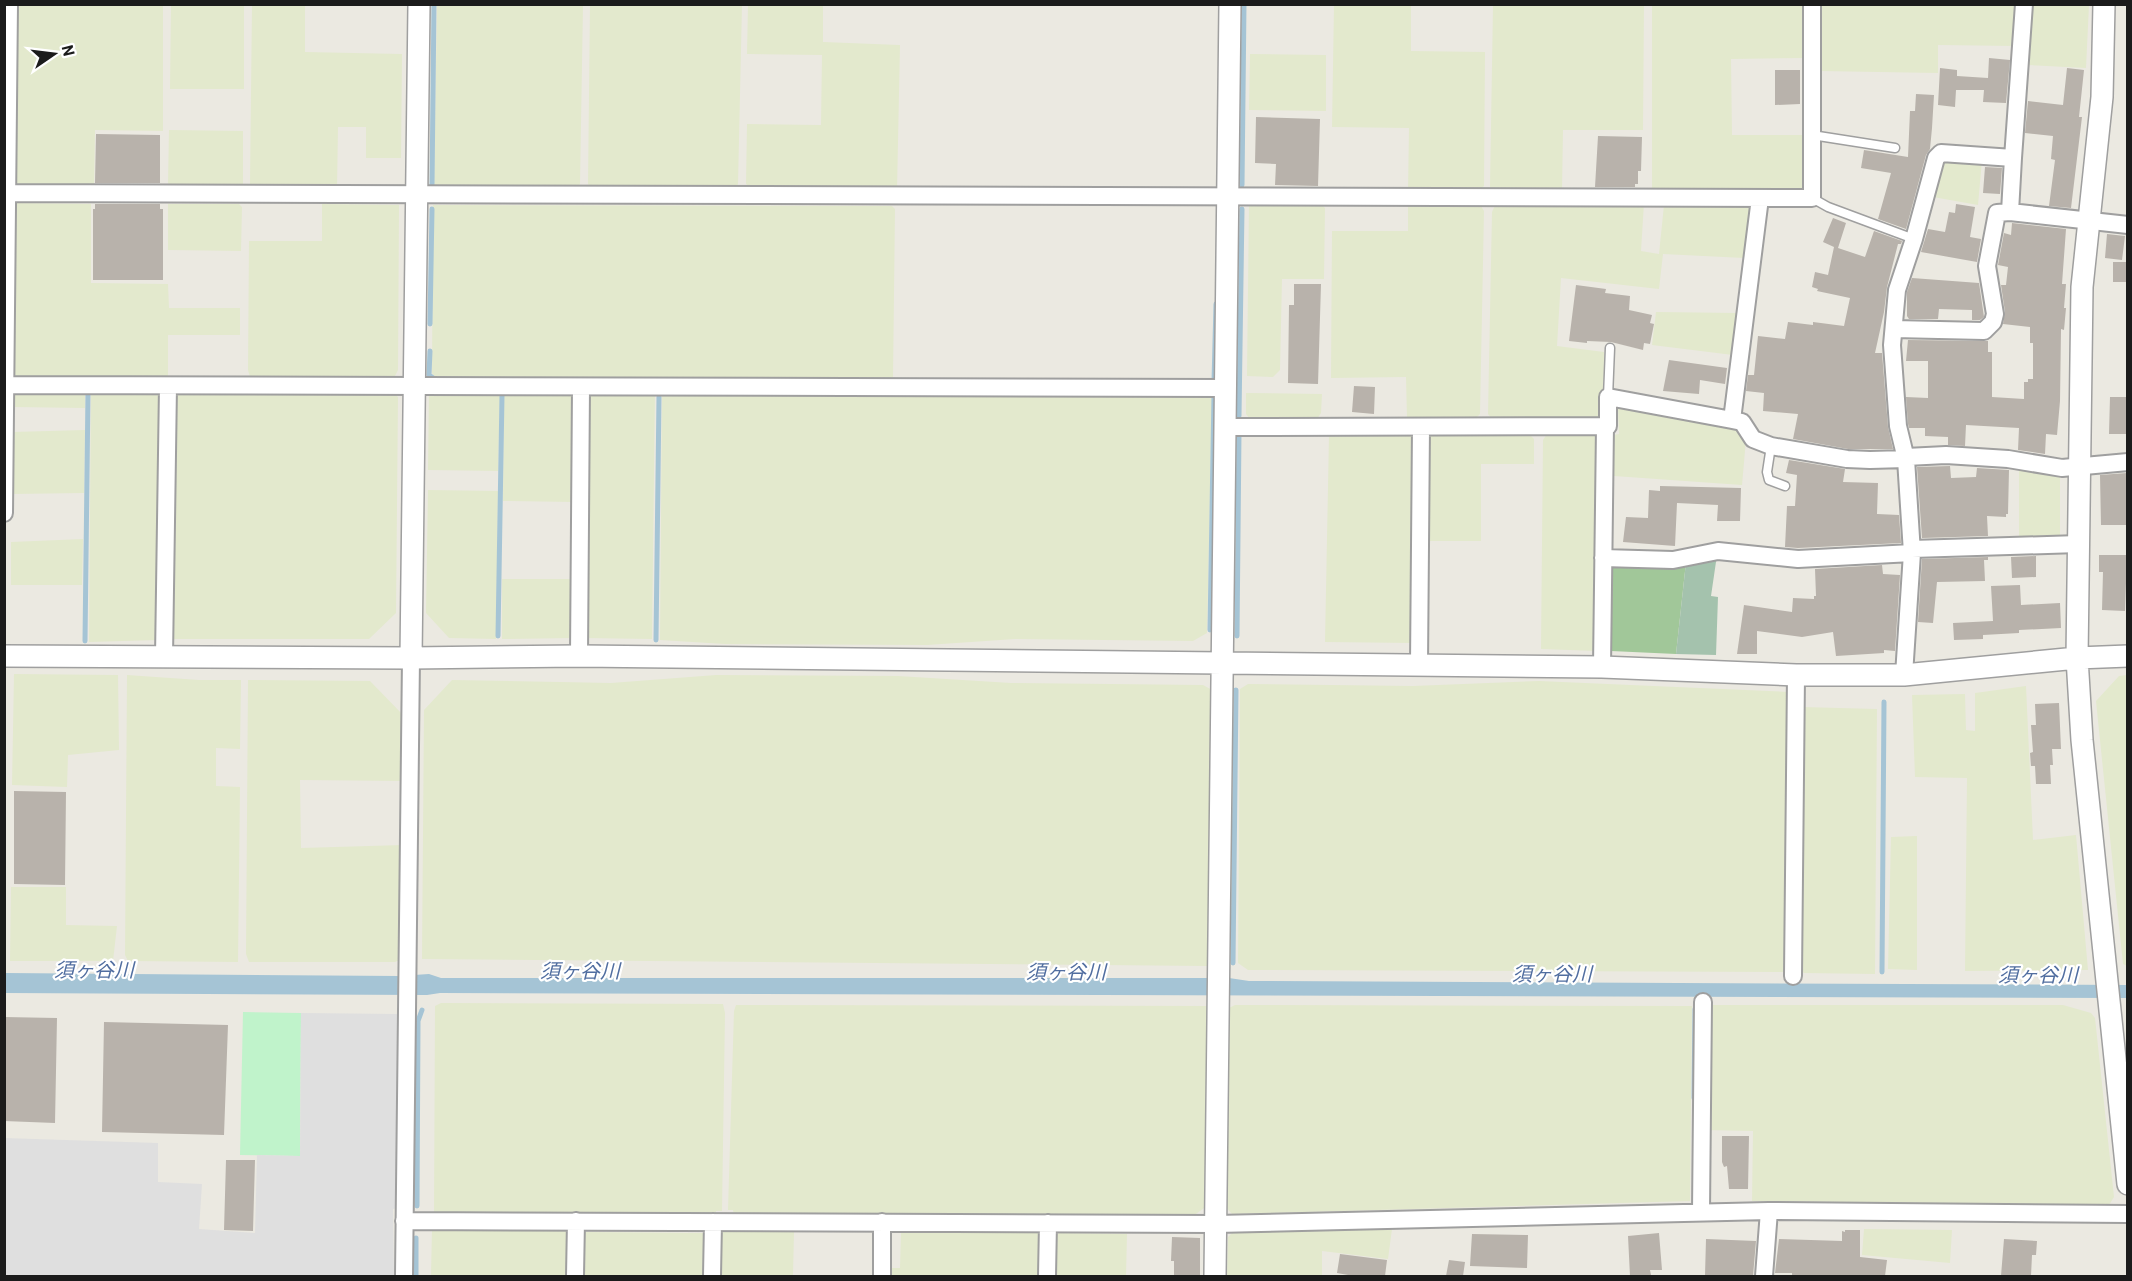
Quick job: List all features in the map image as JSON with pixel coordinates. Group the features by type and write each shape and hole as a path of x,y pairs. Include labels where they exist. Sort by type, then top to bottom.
{"street":[{"path":"4,513 9,4"},
{"path":"404,1276 420,4"},
{"path":"1215,1276 1230,4"},
{"path":"6,193 417,196 1812,198 1812,4"},
{"path":"2010,212 2024,4"},
{"path":"2104,4 2102,97 2082,287 2077,658 2082,740 2127,1184"},
{"path":"1904,675 1912,551 1906,458 1898,426 1892,345 1897,290 1914,239 1936,158 1941,153 2013,158"},
{"path":"1732,420 1760,198"},
{"path":"1894,329 1984,332 1993,322 1995,314 1987,266 1997,213 2010,212 2127,225"},
{"path":"5,385 1226,388"},
{"path":"164,657 168,386"},
{"path":"579,656 581,387"},
{"path":"1602,667 1605,426 1608,426 1608,397 1742,422 1753,439 1771,446 1847,459 1870,460 1946,455 2008,459 2062,468 2127,462"},
{"path":"1225,427 1605,426"},
{"path":"1419,665 1421,427"},
{"path":"1603,558 1673,560 1718,552 1798,559 1912,551 2079,544"},
{"path":"4,656 411,658 579,656 1602,667 1796,675 1904,675 2077,658 2127,656"},
{"path":"1793,976 1796,675"},
{"path":"1701,1212 1703,1002"},
{"path":"404,1221 1216,1224 1769,1211 2127,1214"},
{"path":"1764,1276 1769,1211"},
{"path":"575,1276 576,1221"},
{"path":"712,1222 712,1276"},
{"path":"882,1222 882,1276"},
{"path":"1047,1276 1048,1223"}],"lane":[{"path":"1812,135 1895,148"},
{"path":"1812,198 1828,207 1914,239"},
{"path":"1608,397 1610,348"},
{"path":"1771,446 1767,472 1769,480 1785,486"}],"green space":[{"path":"14,5 163,5 163,131 95,130 94,190 18,189 12,182"},
{"path":"171,5 244,5 244,89 170,89"},
{"path":"252,5 305,5 305,52 402,54 401,158 366,158 366,127 338,127 337,188 253,187 250,184"},
{"path":"437,5 583,5 580,184 576,189 434,187"},
{"path":"590,5 742,5 738,184 734,190 592,189 588,184"},
{"path":"748,5 823,5 823,42 900,45 897,190 753,190 746,184 747,124 821,125 822,55 747,54"},
{"path":"1334,5 1411,5 1411,51 1485,52 1484,186 1478,192 1408,191 1409,128 1332,127"},
{"path":"1493,5 1644,5 1643,130 1563,130 1562,191 1495,191 1490,187"},
{"path":"1652,5 1805,5 1805,58 1731,59 1732,135 1805,135 1805,188 1802,192 1652,192"},
{"path":"1819,5 2018,5 2015,46 1938,45 1938,73 1819,71"},
{"path":"2030,5 2089,5 2086,68 2027,65"},
{"path":"1250,54 1326,55 1326,111 1249,110"},
{"path":"169,130 243,131 243,185 172,188 168,183"},
{"path":"1982,160 1978,205 1933,197 1941,161"},
{"path":"15,203 91,204 91,283 168,284 169,308 240,308 240,335 168,335 168,376 16,376 10,371"},
{"path":"1249,203 1321,204 1325,208 1324,279 1282,279 1280,370 1273,377 1247,376"},
{"path":"1408,203 1479,203 1484,211 1480,414 1477,417 1407,418 1406,377 1331,378 1332,231 1408,231"},
{"path":"1496,203 1644,203 1641,251 1659,254 1664,205 1747,204 1751,207 1744,258 1663,254 1659,289 1561,278 1557,346 1604,352 1603,414 1597,420 1492,419 1488,414 1492,212"},
{"path":"168,204 239,204 242,207 241,251 168,250"},
{"path":"322,204 399,205 398,370 394,378 250,377 248,370 249,241 322,241"},
{"path":"433,205 892,206 895,209 893,379 435,378 432,373"},
{"path":"1656,312 1738,313 1733,355 1652,345"},
{"path":"19,389 85,389 85,408 12,407 12,396"},
{"path":"91,389 151,389 161,396 158,640 89,642"},
{"path":"504,390 570,391 575,397 574,502 503,501"},
{"path":"592,390 655,391 652,639 583,638 586,399"},
{"path":"179,391 393,392 398,397 396,613 369,639 171,639 173,395"},
{"path":"429,391 500,391 498,471 428,470"},
{"path":"662,391 1212,392 1207,633 1193,641 1015,639 927,645 725,644 660,640"},
{"path":"1246,393 1322,394 1321,413 1317,419 1250,419 1246,414"},
{"path":"1618,407 1741,431 1746,439 1742,485 1614,476 1613,435 1619,434"},
{"path":"85,430 84,493 11,494 12,432"},
{"path":"1547,434 1598,435 1597,651 1541,649 1543,440"},
{"path":"1329,435 1418,435 1415,643 1325,642"},
{"path":"1427,435 1530,435 1534,439 1534,464 1481,464 1481,541 1424,541"},
{"path":"2019,468 2060,473 2060,535 2019,537"},
{"path":"428,490 498,491 496,639 449,638 426,613"},
{"path":"83,539 82,585 11,585 11,542"},
{"path":"1717,555 1711,596 1718,597 1716,655 1676,654 1686,562"},
{"path":"1686,562 1676,654 1611,651 1612,566"},
{"path":"502,579 573,579 573,638 502,639"},
{"path":"14,674 118,675 119,750 68,755 67,787 12,785"},
{"path":"127,675 199,680 241,680 240,749 216,748 216,786 240,787 238,962 128,961 125,955"},
{"path":"716,675 898,676 1011,683 1203,685 1214,691 1211,963 1208,966 422,959 424,710 452,680 611,683"},
{"path":"2128,675 2127,966 2123,964 2096,701 2119,676"},
{"path":"248,680 370,681 404,716 404,781 300,780 301,848 403,845 402,959 395,962 249,962 246,954"},
{"path":"1539,681 1789,692 1788,969 1783,972 1248,970 1238,963 1240,689 1248,684 1413,686"},
{"path":"2026,686 2033,840 2076,835 2088,970 1965,971 1967,778 1915,777 1912,695 1965,694 1966,730 1975,731 1975,693"},
{"path":"1802,707 1877,709 1875,974 1804,973 1799,968"},
{"path":"1917,836 1917,970 1888,969 1891,837"},
{"path":"11,887 66,887 66,925 117,926 113,961 10,961"},
{"path":"441,1003 723,1004 725,1013 722,1211 716,1211 716,1215 434,1214 435,1006"},
{"path":"736,1005 1210,1006 1207,1206 1193,1216 734,1215 733,1210 728,1210"},
{"path":"1235,1005 1692,1006 1690,1201 1232,1214 1225,1206 1229,1008"},
{"path":"1709,1005 2063,1005 2091,1013 2095,1018 2114,1197 2109,1205 1752,1201 1753,1131 1705,1130"},
{"path":"243,1012 301,1013 300,1156 240,1155"},
{"path":"432,1229 564,1229 571,1237 570,1276 431,1276"},
{"path":"1392,1229 1388,1259 1322,1251 1322,1276 1227,1276 1228,1237 1234,1231"},
{"path":"1864,1229 1952,1230 1950,1263 1862,1255"},
{"path":"722,1231 794,1232 793,1276 717,1276 717,1237"},
{"path":"584,1232 703,1233 706,1236 706,1276 580,1276"},
{"path":"1039,1232 1043,1239 1042,1276 888,1276 888,1268 900,1268 901,1233"},
{"path":"1059,1233 1127,1234 1126,1276 1052,1275 1053,1238"}],"shaded area":[{"path":"301,1013 397,1014 398,1208 393,1209 394,1276 5,1276 4,1138 158,1143 158,1182 202,1184 199,1229 255,1233 257,1155 300,1156"}],"water":[{"path":"5,973 399,976 429,974 441,978 1229,978 1249,981 2128,985 2127,998 5,993"}],"building":[{"path":"1989,58 2010,60 2006,103 1983,102 1984,90 1956,90 1955,107 1938,105 1940,68 1957,70 1957,76 1988,78"},
{"path":"2067,68 2084,70 2079,117 2082,117 2071,208 2049,206 2055,160 2051,159 2053,136 2025,133 2028,101 2063,105"},
{"path":"1775,70 1800,70 1800,104 1775,105"},
{"path":"1916,94 1934,95 1932,128 1930,149 1926,155 1906,229 1878,219 1891,173 1861,168 1864,150 1908,157 1910,111 1915,111"},
{"path":"1256,117 1320,119 1318,186 1275,185 1276,164 1255,163"},
{"path":"96,134 160,135 160,183 95,183"},
{"path":"1598,136 1642,137 1641,171 1638,171 1638,184 1635,184 1635,187 1595,187"},
{"path":"1985,167 2002,168 2000,194 1983,193"},
{"path":"95,204 160,204 160,209 163,209 163,280 93,280 93,209 95,209"},
{"path":"1956,204 1975,207 1970,237 1981,239 1977,262 1921,252 1928,229 1945,232 1949,212 1955,213"},
{"path":"1833,218 1846,223 1838,248 1865,257 1874,231 1902,241 1898,244 1887,287 1875,353 1882,353 1888,427 1893,449 1848,449 1793,439 1798,414 1763,411 1764,393 1746,391 1748,375 1754,375 1758,336 1785,339 1788,322 1844,326 1850,298 1817,291 1818,289 1812,287 1815,272 1828,275 1834,247 1823,242"},
{"path":"2012,223 2066,229 2062,284 2066,284 2064,308 2066,308 2064,330 2061,329 2057,435 2046,434 2045,454 2018,450 2019,428 1966,425 1965,446 1948,445 1948,437 1925,436 1925,428 1909,428 1908,424 1906,397 1928,398 1928,361 1906,361 1908,340 1988,341 1988,352 1992,352 1992,397 2024,399 2024,382 2033,379 2033,343 2030,343 2030,327 2003,324 2005,312 2001,285 2006,285 2008,267 1998,265 2004,233 2011,235"},
{"path":"2107,234 2125,236 2122,260 2105,258"},
{"path":"2113,262 2127,262 2127,282 2113,282"},
{"path":"1912,278 1979,283 1984,317 1980,320 1972,320 1972,310 1939,309 1938,319 1909,319 1907,292"},
{"path":"1294,284 1321,284 1318,384 1288,383 1289,305 1294,305"},
{"path":"1576,285 1606,289 1605,293 1630,296 1629,310 1652,315 1650,323 1654,324 1650,344 1644,343 1643,350 1611,342 1569,341"},
{"path":"1669,360 1727,368 1725,384 1700,380 1699,394 1663,391"},
{"path":"1354,386 1375,387 1374,414 1352,412"},
{"path":"2110,397 2127,397 2127,434 2109,434"},
{"path":"1789,460 1845,469 1843,482 1878,483 1877,514 1899,515 1901,543 1785,547 1787,506 1795,506 1797,475 1786,473"},
{"path":"1950,466 1951,478 1976,477 1977,468 2009,470 2008,514 2006,517 1987,516 1988,536 1922,538 1917,467"},
{"path":"2127,473 2127,525 2101,525 2100,475"},
{"path":"1660,486 1741,488 1740,521 1717,521 1718,505 1677,503 1675,546 1623,542 1626,517 1648,518 1649,490 1660,491"},
{"path":"2099,555 2127,555 2125,611 2102,610 2103,572 2099,572"},
{"path":"2036,556 2036,577 2012,578 2011,557"},
{"path":"1988,557 1988,560 1984,560 1985,581 1937,582 1933,623 1918,622 1922,559"},
{"path":"1882,565 1883,574 1900,575 1895,651 1884,650 1884,653 1836,656 1833,632 1802,637 1757,631 1757,654 1737,654 1744,605 1792,612 1793,598 1814,599 1816,596 1815,569"},
{"path":"2020,585 2021,605 2060,603 2061,628 2019,630 2019,633 1983,635 1983,639 1954,640 1953,623 1993,621 1991,586"},
{"path":"2059,703 2061,749 2052,749 2051,784 2036,784 2035,766 2031,766 2030,753 2033,752 2031,725 2036,725 2035,704"},
{"path":"14,791 66,792 65,885 14,884"},
{"path":"4,1017 57,1018 55,1123 4,1121"},
{"path":"104,1022 228,1025 224,1135 102,1132"},
{"path":"1722,1136 1749,1136 1748,1189 1729,1189 1727,1166 1724,1167 1722,1162"},
{"path":"226,1160 255,1160 253,1231 224,1230"},
{"path":"1845,1230 1860,1230 1860,1257 1887,1260 1885,1276 1792,1276 1792,1273 1775,1273 1779,1239 1842,1241 1842,1231 1845,1232"},
{"path":"1659,1233 1662,1270 1650,1270 1651,1275 1630,1276 1628,1236"},
{"path":"1472,1234 1528,1235 1527,1268 1470,1266"},
{"path":"1172,1237 1200,1238 1200,1276 1174,1276 1174,1261 1171,1261"},
{"path":"1706,1239 1756,1241 1753,1276 1705,1276"},
{"path":"2004,1239 2037,1241 2036,1255 2032,1255 2031,1276 2001,1276"},
{"path":"1340,1254 1387,1260 1385,1276 1347,1276 1337,1273"},
{"path":"1449,1260 1465,1262 1463,1276 1446,1276"}],"waterway":[{"path":"432,186 434,4"},
{"path":"1242,185 1244,4"},
{"path":"430,324 432,209"},
{"path":"1239,416 1242,209"},
{"path":"1214,382 1216,304"},
{"path":"430,351 429,375 436,380"},
{"path":"85,641 88,392"},
{"path":"1210,630 1214,394"},
{"path":"498,636 502,395"},
{"path":"656,640 659,397"},
{"path":"1237,636 1239,432"},
{"path":"1233,963 1236,690"},
{"path":"1882,972 1884,702"},
{"path":"1694,1098 1695,1009"},
{"path":"417,1206 418,1021 422,1010"},
{"path":"416,1238 416,1276"}],"water label":[{"name":"須ヶ谷川","path":"94,969"},
{"name":"須ヶ谷川","path":"580,970"},
{"name":"須ヶ谷川","path":"1066,971"},
{"name":"須ヶ谷川","path":"1552,973"},
{"name":"須ヶ谷川","path":"2038,974"}]}
